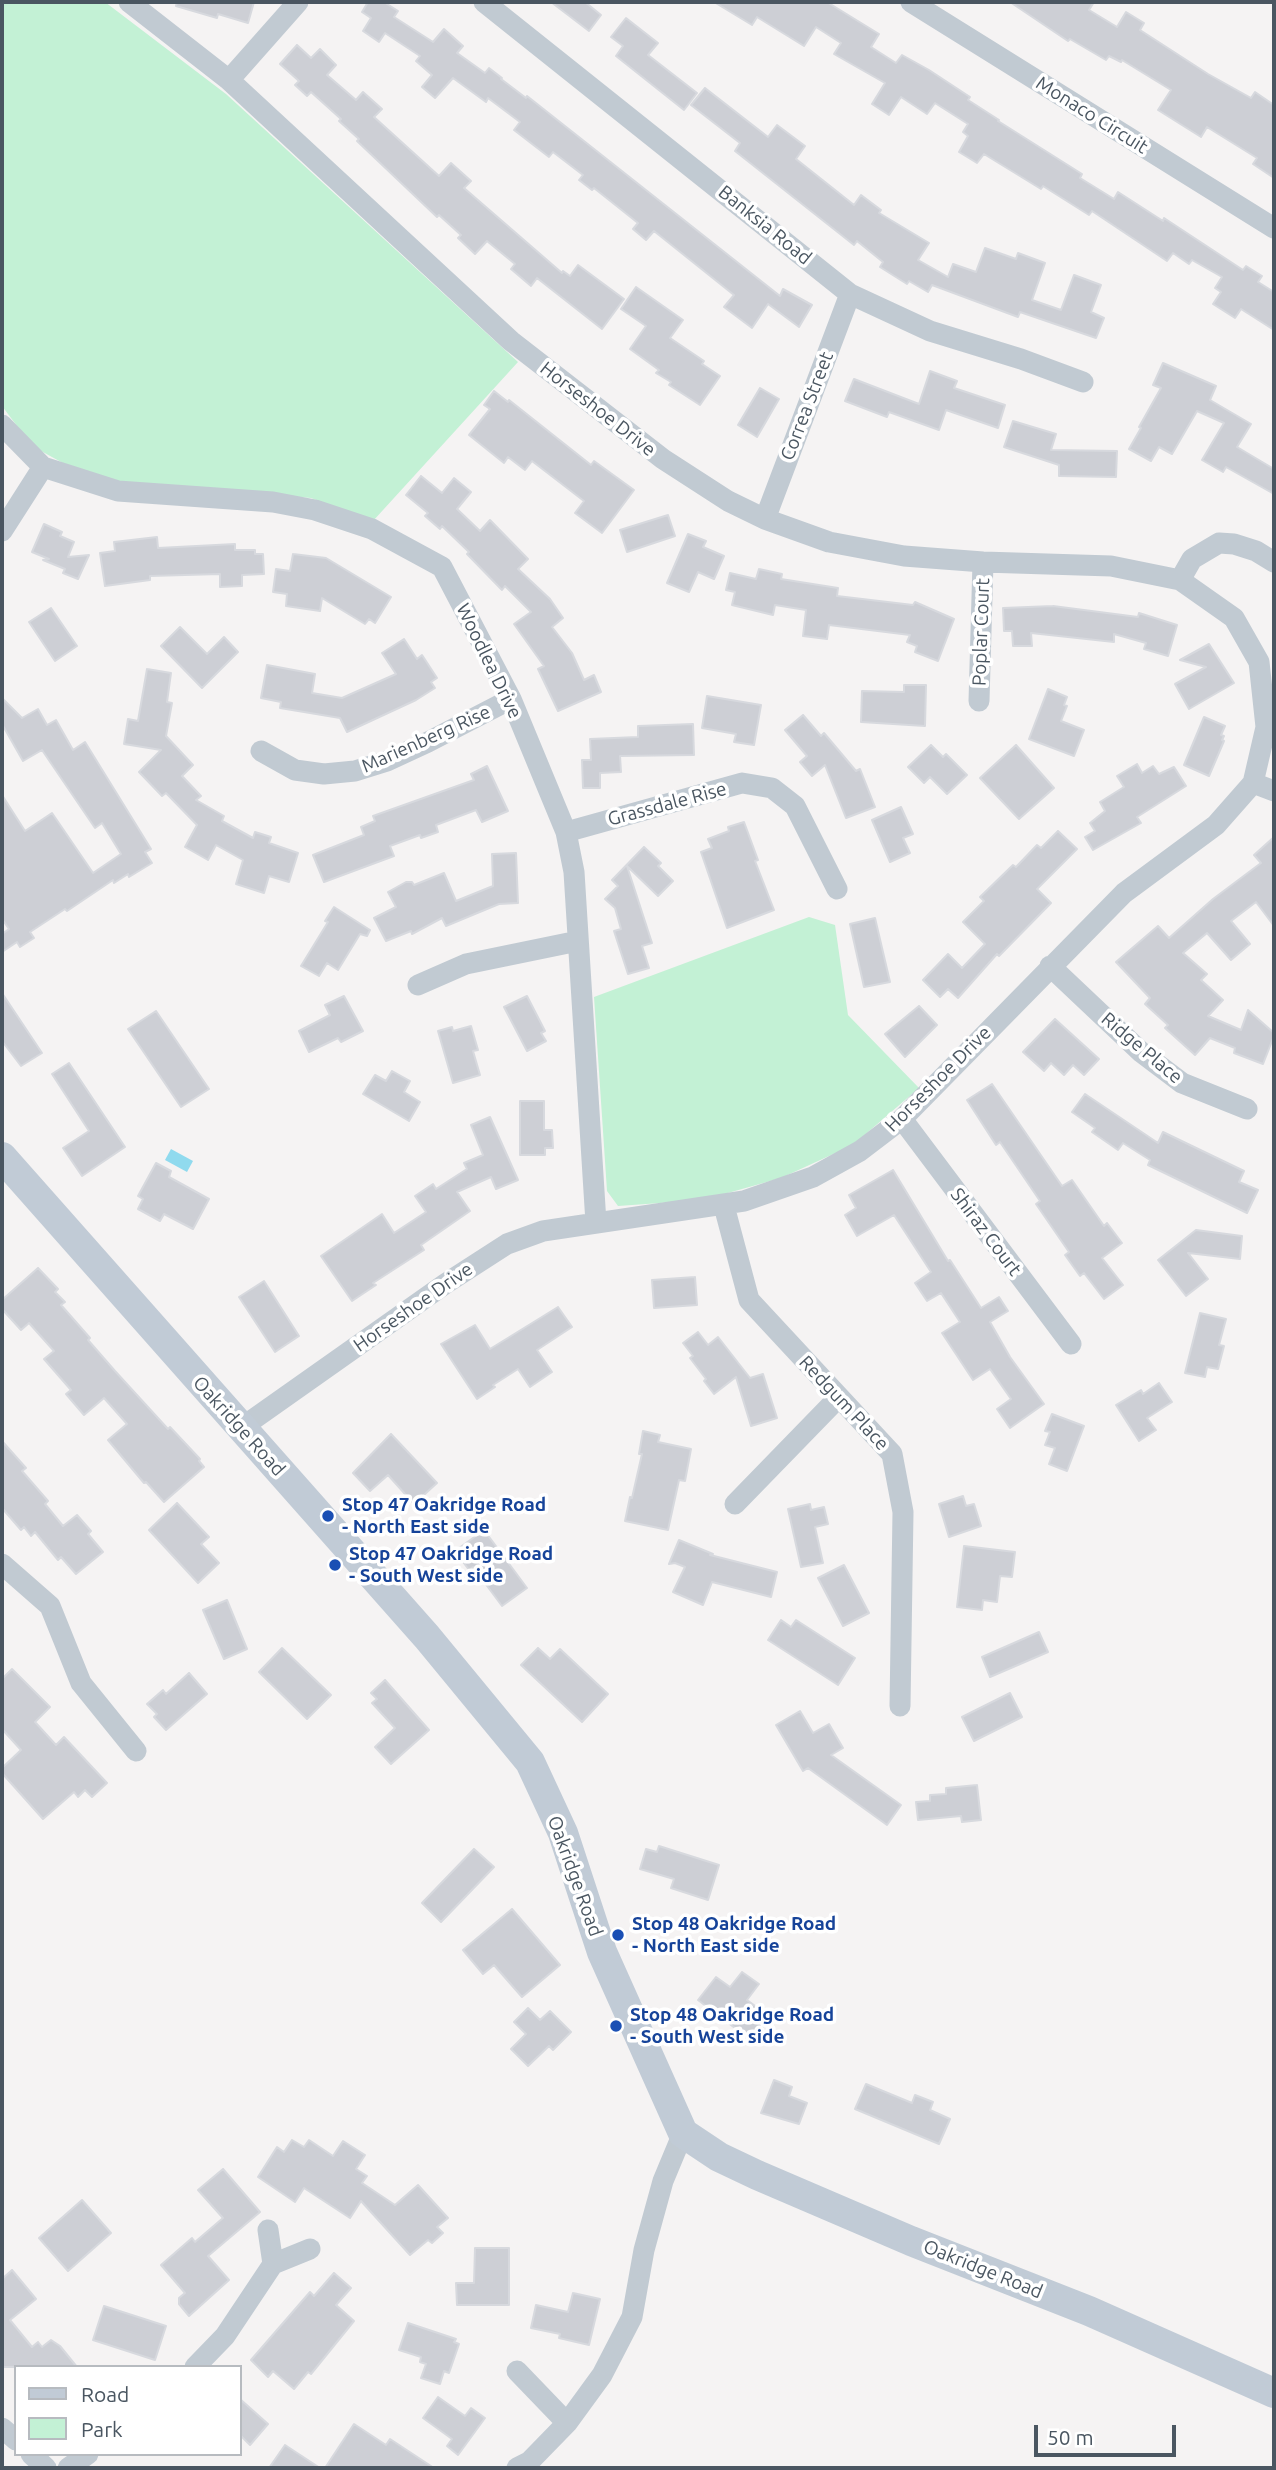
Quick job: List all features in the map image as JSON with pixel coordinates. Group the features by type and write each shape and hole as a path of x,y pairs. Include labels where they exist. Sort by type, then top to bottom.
{"street":[{"name":"Horseshoe Drive","path":"129,2 229,80 511,341 663,459 728,502 765,519 830,542 904,556 983,562 1111,566 1180,580 1234,618 1259,662 1266,727 1253,783 1216,825 1124,893 902,1119 860,1151 813,1177 724,1206 543,1231 507,1244 445,1284 241,1428"},
{"path":"229,80 298,2"},
{"name":"Banksia Road","path":"484,2 850,294 930,331 1021,359 1083,382"},
{"name":"Monaco Circuit","path":"911,2 1274,228"},
{"name":"Correa Street","path":"765,519 850,294"},
{"name":"Woodlea Drive","path":"2,425 43,467 118,491 273,502 315,510 372,530 442,567 511,699 566,832 574,872 596,1223"},
{"path":"2,531 43,467"},
{"path":"1180,580 1192,559 1219,543 1234,544 1256,551 1274,562"},
{"name":"Poplar Court","path":"979,701 983,562"},
{"name":"Marienberg Rise","path":"261,751 295,770 324,774 355,771 387,761 511,699"},
{"name":"Grassdale Rise","path":"566,832 742,783 772,788 795,806 837,889"},
{"path":"1253,783 1274,791"},
{"path":"418,985 466,964 578,941"},
{"name":"Ridge Place","path":"1050,966 1142,1052 1182,1083 1247,1109"},
{"name":"Shiraz Court","path":"902,1119 1071,1344"},
{"name":"Oakridge Road","path":"2,1157 427,1637 530,1762 563,1833 602,1952 684,2133 719,2157 757,2175 911,2241 1090,2311 1274,2393"},
{"name":"Redgum Place","path":"724,1206 749,1300 891,1454 903,1512 900,1706"},
{"path":"735,1504 839,1396"},
{"path":"2,1564 50,1605 81,1683 136,1751"},
{"path":"517,2468 529,2462 567,2423 602,2375 632,2317 644,2250 663,2181 684,2133"},
{"path":"268,2230 272,2264"},
{"path":"197,2365 225,2336 272,2264 310,2249"},
{"path":"517,2371 567,2423"},
{"path":"33,2456 46,2468"},
{"path":"68,2468 85,2456"}],"green space":[{"path":"2,2 105,2 226,94 518,362 373,521 311,498 122,482 81,473 32,446 2,406"},
{"path":"809,917 835,925 848,1015 919,1088 853,1145 781,1178 703,1200 618,1206 607,1191 594,997"}],"water":[{"path":"171,1149 193,1161 187,1172 165,1160"}],"building":[{"path":"177,2 254,2 248,23 218,14 217,18 176,6"},
{"path":"368,2 384,2 398,11 394,17 433,42 444,29 463,46 457,53 485,73 489,68 526,98 527,96 780,296 783,289 812,305 799,327 768,304 752,328 724,307 734,295 654,231 646,240 633,229 638,223 594,188 592,190 579,180 583,175 553,152 549,157 514,130 520,122 488,98 486,102 453,78 435,98 422,87 432,75 416,61 420,56 385,33 379,42 363,31 371,18 362,12"},
{"path":"551,2 585,2 601,15 589,31"},
{"path":"714,2 827,2 879,34 871,47 896,63 902,55 929,70 970,97 968,100 998,121 1082,174 1080,178 1114,199 1118,192 1163,221 1164,218 1243,270 1246,266 1262,276 1258,282 1274,292 1274,330 1241,309 1235,318 1213,304 1221,292 1215,288 1222,277 1192,260 1189,264 1173,253 1167,261 1092,211 1089,215 984,154 977,163 959,152 968,136 963,132 968,124 935,103 927,114 901,97 889,115 872,104 885,83 834,54 841,43 816,27 804,46 757,17 752,25"},
{"path":"1010,2 1094,2 1089,10 1117,27 1126,12 1144,23 1140,30 1208,74 1251,98 1255,92 1274,105 1274,178 1253,164 1257,158 1207,127 1201,137 1158,110 1171,90 1122,60 1121,62 1109,56 1106,60 1070,39 1068,41"},
{"path":"626,18 658,43 648,55 697,93 684,110 616,56 623,46 611,37"},
{"path":"297,45 311,58 320,49 336,65 327,75 356,100 363,92 382,109 374,117 439,176 451,163 471,181 464,188 562,273 563,271 570,276 578,265 624,299 602,329 537,278 531,286 511,269 515,264 487,241 475,254 458,238 461,235 439,215 437,217 357,141 359,139 339,121 341,119 311,92 307,96 295,85 299,81 280,64"},
{"path":"705,88 768,137 777,125 805,146 796,159 854,205 861,195 881,210 879,213 929,243 918,260 948,277 953,264 976,272 985,248 1016,259 1018,253 1045,263 1032,300 1061,310 1074,275 1101,285 1091,312 1104,318 1096,338 1020,312 1018,317 932,285 928,292 909,281 907,284 880,267 883,262 857,241 854,245 735,151 740,143 691,105"},
{"path":"636,287 683,320 670,338 704,361 702,364 720,376 700,405 669,385 671,382 656,373 659,370 630,349 646,326 621,309"},
{"path":"1163,363 1216,386 1210,400 1251,424 1237,447 1274,469 1274,494 1226,467 1223,472 1202,460 1224,423 1197,411 1172,454 1159,447 1151,461 1129,449 1161,388 1153,385"},
{"path":"930,371 957,381 954,388 1005,405 998,428 946,410 939,430 889,412 887,417 845,401 854,379 919,404"},
{"path":"760,388 779,399 757,437 738,425"},
{"path":"494,391 591,465 594,461 634,490 602,533 575,513 584,501 532,461 525,470 508,457 504,463 469,435 490,409 484,405"},
{"path":"1013,421 1056,434 1051,450 1117,451 1116,477 1059,476 1059,465 1004,447"},
{"path":"421,476 442,493 454,478 471,492 457,509 480,531 490,520 528,559 518,569 550,599 563,618 552,627 572,653 584,680 594,675 601,692 558,711 538,669 544,666 514,624 531,612 505,586 502,590 467,554 469,552 442,526 440,529 425,516 428,513 406,495"},
{"path":"668,515 675,536 627,552 620,530"},
{"path":"44,524 62,532 60,536 74,542 68,557 89,555 78,579 63,573 65,569 43,560 49,559 32,552"},
{"path":"688,534 706,541 703,547 724,556 714,579 698,572 689,592 667,583"},
{"path":"157,537 158,548 235,544 235,550 255,550 255,554 263,554 264,574 242,575 242,586 220,587 220,574 150,576 150,580 105,586 100,553 115,551 114,542"},
{"path":"293,554 326,558 391,597 375,623 369,619 365,624 322,598 320,611 286,606 287,594 273,592 276,569 290,571"},
{"path":"759,569 782,574 781,579 838,588 837,596 913,605 915,602 954,619 938,661 915,652 917,646 907,642 910,635 829,625 827,639 803,636 806,610 775,605 773,615 732,605 735,592 726,590 730,573 756,579"},
{"path":"1053,606 1138,617 1139,613 1177,625 1168,656 1144,649 1146,643 1114,634 1114,642 1031,633 1032,646 1013,646 1012,631 1004,631 1003,608"},
{"path":"51,608 77,646 55,661 29,622"},
{"path":"180,627 207,654 224,637 238,652 202,688 161,646"},
{"path":"404,639 417,659 422,655 437,678 431,682 435,688 416,700 347,732 340,718 280,708 281,702 261,698 267,665 315,674 312,693 342,698 396,674 382,653"},
{"path":"1209,644 1234,683 1189,709 1175,684 1206,667 1180,660"},
{"path":"147,669 171,673 167,702 172,703 166,736 193,765 182,776 201,796 196,800 224,816 222,821 253,838 255,832 271,837 269,843 298,853 289,882 269,876 264,893 236,884 243,860 216,845 208,860 185,847 197,825 166,793 162,796 139,772 161,750 124,744 128,719 138,721"},
{"path":"904,685 926,685 925,726 861,722 862,691 904,692"},
{"path":"1048,689 1067,697 1064,705 1067,706 1061,721 1084,730 1074,756 1029,739"},
{"path":"707,696 761,705 754,745 734,742 736,734 702,728"},
{"path":"2,698 22,718 38,709 47,725 56,720 73,750 85,742 151,849 145,852 152,863 129,877 128,874 114,883 113,880 30,932 34,938 20,947 17,942 2,952 2,934 9,929 2,919 2,795 25,831 52,813 93,873 121,854 102,823 95,828 42,750 23,761 2,724"},
{"path":"803,715 821,736 824,733 856,771 860,769 875,807 846,818 825,765 812,776 800,762 807,756 785,730"},
{"path":"1204,717 1225,726 1221,735 1224,736 1224,741 1209,776 1184,765"},
{"path":"693,724 694,755 620,756 621,772 600,773 600,788 583,788 582,760 591,760 590,739 638,737 638,726"},
{"path":"931,745 943,757 946,754 967,775 947,794 930,777 924,783 908,767"},
{"path":"1016,745 1054,788 1019,819 980,778"},
{"path":"1137,764 1142,773 1153,766 1159,774 1174,767 1186,786 1137,817 1141,823 1093,850 1085,837 1095,831 1090,823 1105,811 1100,802 1124,787 1117,776"},
{"path":"487,766 508,811 482,822 476,810 436,825 438,832 421,838 420,835 390,846 394,856 324,882 313,855 364,835 361,827 375,821 373,816 474,780 471,774"},
{"path":"901,807 913,834 903,838 910,853 890,862 872,820"},
{"path":"744,822 758,860 755,861 774,910 727,928 701,852 712,848 708,839 729,831 728,827"},
{"path":"1058,831 1077,849 1037,889 1051,903 999,956 997,954 958,998 948,989 940,997 923,980 948,954 962,968 985,944 963,922 984,901 980,897 1013,865 1016,867 1037,845 1041,848"},
{"path":"1274,837 1274,926 1256,902 1231,921 1250,944 1231,960 1207,933 1183,953 1207,974 1201,980 1223,1000 1208,1016 1241,1030 1248,1010 1274,1033 1274,1036 1263,1064 1234,1053 1235,1048 1210,1038 1195,1055 1165,1028 1168,1025 1145,1004 1150,998 1116,962 1158,926 1169,938 1213,899 1261,863 1254,855"},
{"path":"644,847 661,863 658,866 673,881 658,896 627,866 652,943 642,946 649,968 628,974 614,931 621,929 615,908 605,899 618,886 612,880"},
{"path":"516,853 518,903 499,904 446,926 442,918 412,934 411,931 386,941 374,918 396,907 388,892 406,882 412,882 414,885 444,873 456,901 493,886 492,854"},
{"path":"334,907 370,930 367,936 360,934 338,970 327,963 319,976 301,966"},
{"path":"875,918 890,982 864,987 850,924"},
{"path":"2,993 42,1053 21,1066 2,1041"},
{"path":"344,996 363,1031 341,1042 338,1038 309,1052 299,1031 330,1015 325,1005"},
{"path":"527,996 545,1031 541,1033 546,1041 527,1051 504,1007"},
{"path":"919,1006 937,1025 905,1057 885,1034"},
{"path":"156,1011 209,1089 181,1107 128,1029"},
{"path":"1055,1019 1099,1059 1084,1075 1073,1065 1064,1075 1051,1063 1044,1071 1023,1052"},
{"path":"471,1026 478,1050 473,1051 480,1075 453,1083 438,1031 452,1027 453,1031"},
{"path":"69,1063 125,1147 82,1176 63,1148 89,1131 52,1074"},
{"path":"392,1071 410,1081 404,1092 420,1102 409,1121 363,1094 375,1075 386,1081"},
{"path":"992,1084 1062,1186 1072,1180 1104,1226 1107,1223 1122,1243 1102,1258 1123,1285 1104,1299 1084,1273 1080,1276 1065,1255 1069,1252 1036,1204 1040,1201 1000,1142 996,1145 967,1100"},
{"path":"1085,1094 1158,1143 1163,1132 1244,1171 1239,1182 1258,1190 1247,1213 1148,1165 1150,1160 1123,1143 1118,1150 1092,1132 1095,1128 1072,1112"},
{"path":"520,1101 544,1101 544,1130 552,1130 553,1148 545,1148 545,1155 520,1155"},
{"path":"490,1117 518,1180 496,1189 491,1177 457,1192 470,1211 421,1245 424,1250 373,1283 376,1285 352,1301 321,1256 382,1214 394,1233 426,1212 415,1196 433,1184 436,1189 467,1169 464,1163 483,1155 471,1125"},
{"path":"156,1163 171,1171 169,1177 209,1199 193,1229 164,1214 160,1221 138,1209 143,1199 138,1196"},
{"path":"893,1170 948,1261 950,1260 981,1308 999,1297 1008,1311 990,1322 1010,1357 1044,1404 1010,1428 997,1409 1011,1399 990,1369 973,1380 942,1333 960,1322 941,1293 927,1301 915,1283 931,1272 894,1215 857,1236 845,1215 856,1208 849,1195"},
{"path":"1196,1230 1242,1236 1240,1259 1188,1253 1208,1279 1186,1296 1158,1260"},
{"path":"38,1268 58,1289 55,1292 65,1302 61,1305 90,1338 88,1340 168,1429 170,1427 200,1459 204,1467 164,1502 146,1482 144,1483 108,1440 127,1424 104,1398 84,1415 66,1394 71,1390 44,1359 54,1351 29,1323 21,1330 2,1309 2,1300"},
{"path":"695,1277 697,1305 654,1308 652,1280"},
{"path":"264,1281 299,1336 275,1352 239,1297"},
{"path":"558,1307 572,1327 537,1350 552,1372 530,1387 518,1369 477,1399 441,1344 475,1325 490,1349"},
{"path":"1200,1313 1226,1319 1219,1345 1224,1346 1218,1369 1207,1367 1205,1377 1185,1373"},
{"path":"698,1332 708,1345 718,1337 750,1378 763,1374 777,1418 751,1426 736,1377 714,1394 683,1343"},
{"path":"1159,1383 1172,1402 1147,1418 1156,1430 1139,1441 1116,1405 1141,1390 1143,1394"},
{"path":"1052,1414 1084,1426 1067,1471 1049,1464 1055,1448 1045,1445 1050,1432 1045,1431"},
{"path":"643,1431 660,1435 658,1442 691,1449 685,1481 679,1480 668,1530 625,1521 642,1454 639,1454"},
{"path":"391,1434 437,1483 414,1504 388,1475 370,1491 353,1473"},
{"path":"2,1441 26,1468 22,1471 48,1501 45,1504 63,1526 77,1515 91,1531 88,1534 103,1552 76,1574 61,1557 58,1560 35,1532 31,1536 24,1527 21,1530 2,1508"},
{"path":"963,1496 966,1506 974,1504 981,1526 949,1537 939,1504"},
{"path":"177,1503 209,1537 201,1544 219,1563 198,1583 149,1530"},
{"path":"810,1504 811,1510 824,1507 828,1524 815,1527 823,1563 801,1567 788,1509"},
{"path":"484,1530 527,1588 502,1606 473,1567 469,1570 455,1551"},
{"path":"679,1540 713,1554 710,1555 777,1572 771,1597 712,1582 703,1605 673,1592 685,1567 669,1564"},
{"path":"964,1546 1015,1552 1012,1577 1000,1576 997,1602 983,1600 982,1610 957,1607"},
{"path":"844,1565 869,1613 843,1626 818,1578"},
{"path":"227,1600 247,1649 224,1659 203,1610"},
{"path":"781,1620 791,1627 796,1620 855,1658 838,1685 768,1640"},
{"path":"1039,1632 1048,1652 990,1677 982,1657"},
{"path":"282,1648 331,1695 307,1719 259,1672"},
{"path":"538,1648 550,1659 560,1649 608,1694 582,1722 521,1665"},
{"path":"12,1669 50,1707 35,1722 56,1745 64,1737 107,1783 92,1797 85,1790 78,1797 74,1792 43,1819 2,1773 2,1768 21,1750 2,1729 2,1679"},
{"path":"189,1673 207,1694 166,1730 154,1717 157,1714 147,1704 163,1690 166,1694"},
{"path":"385,1680 429,1730 391,1764 375,1747 395,1728 372,1703 377,1699 371,1693"},
{"path":"1010,1693 1022,1717 974,1741 962,1717"},
{"path":"800,1711 813,1733 829,1724 843,1748 831,1755 901,1805 887,1825 808,1768 803,1771 776,1725"},
{"path":"977,1785 981,1820 962,1822 961,1816 918,1820 916,1802 930,1801 930,1795 946,1794 946,1788"},
{"path":"659,1846 719,1865 708,1900 671,1888 674,1879 640,1869 646,1849 657,1852"},
{"path":"474,1849 494,1867 441,1922 422,1903"},
{"path":"512,1909 560,1965 522,1997 494,1965 483,1974 463,1950"},
{"path":"742,1972 759,1984 747,2000 770,2017 752,2041 698,2000 716,1977 730,1987"},
{"path":"528,2008 540,2020 550,2011 571,2032 553,2050 549,2046 528,2066 511,2049 526,2034 514,2022"},
{"path":"774,2080 792,2087 789,2096 807,2103 799,2124 761,2113"},
{"path":"866,2084 912,2103 915,2095 933,2102 930,2110 950,2119 939,2144 855,2109"},
{"path":"292,2140 304,2147 309,2140 333,2156 343,2141 365,2155 356,2169 367,2176 362,2183 395,2205 418,2185 448,2218 437,2227 443,2233 432,2243 428,2240 410,2255 361,2201 350,2218 304,2188 295,2202 258,2177 277,2147 284,2152"},
{"path":"223,2169 260,2212 208,2256 229,2280 189,2316 179,2304 179,2298 185,2293 161,2265 192,2238 195,2242 223,2218 198,2190"},
{"path":"82,2200 111,2233 68,2271 39,2238"},
{"path":"475,2248 509,2248 509,2305 457,2305 456,2283 474,2283"},
{"path":"12,2270 36,2299 10,2320 32,2347 38,2342 42,2347 51,2340 60,2346 75,2365 2,2367 2,2279"},
{"path":"334,2273 351,2288 336,2305 354,2321 311,2374 308,2372 294,2389 273,2371 268,2377 251,2360 310,2292 314,2296"},
{"path":"573,2293 600,2299 589,2345 559,2338 560,2334 531,2328 536,2305 568,2312"},
{"path":"104,2306 166,2326 155,2360 93,2340"},
{"path":"408,2323 456,2339 454,2342 459,2344 449,2373 444,2371 440,2384 421,2378 426,2364 420,2362 421,2357 399,2350"},
{"path":"438,2397 465,2416 471,2408 485,2418 458,2455 447,2446 452,2439 423,2418"},
{"path":"242,2401 268,2424 250,2445 242,2437"},
{"path":"354,2424 386,2445 390,2439 434,2468 325,2468"},
{"path":"285,2445 320,2468 269,2468"}],"place":[{"name":"Stop 47 Oakridge Road - North East side","path":"328,1516"},
{"name":"Stop 47 Oakridge Road - South West side","path":"335,1565"},
{"name":"Stop 48 Oakridge Road - North East side","path":"618,1935"},
{"name":"Stop 48 Oakridge Road - South West side","path":"616,2026"}]}
